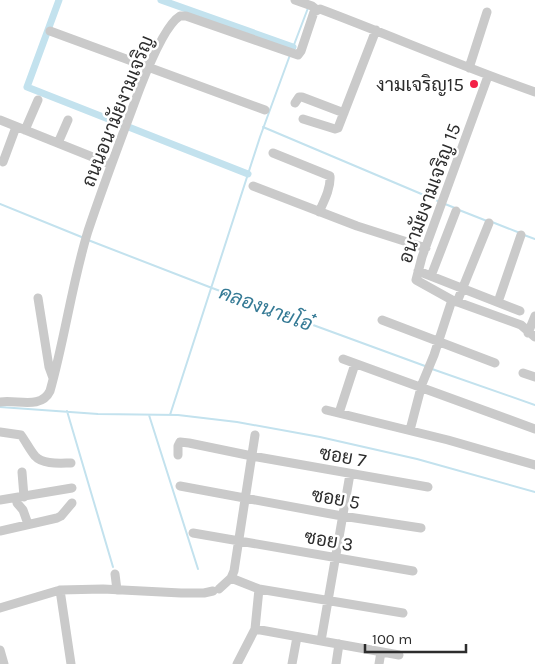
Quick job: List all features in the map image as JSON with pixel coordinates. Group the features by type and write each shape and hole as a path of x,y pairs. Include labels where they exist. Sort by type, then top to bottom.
{"street":[{"path":"295,0 312,6 317,10 320,9 376,30 488,76 535,92"},
{"path":"315,0 317,10"},
{"name":"ถนนอนามัยงามเจริญ","path":"0,402 35,402 47,396 88,232 110,164 148,69 171,24 180,16 186,16 298,55 317,10"},
{"path":"469,68 487,12"},
{"path":"303,119 336,129 340,124 376,30"},
{"path":"50,31 148,69 265,110"},
{"name":"อนามัยงามเจริญ 15","path":"488,76 416,280 418,283 454,301 521,325 532,335"},
{"path":"295,103 299,97 302,97 344,113"},
{"path":"2,162 20,128 38,100"},
{"path":"0,120 110,164"},
{"path":"58,144 68,120"},
{"path":"273,153 330,176 320,212"},
{"path":"253,186 385,236 426,248"},
{"path":"431,276 456,210"},
{"path":"410,430 421,388 438,341 454,301 463,288 489,223"},
{"path":"498,302 521,235"},
{"path":"418,271 520,311"},
{"path":"38,298 49,368 53,378"},
{"path":"532,335 535,316"},
{"path":"382,320 495,363"},
{"path":"44,337 61,343"},
{"path":"342,359 535,430"},
{"path":"339,413 355,364"},
{"path":"523,373 535,378"},
{"path":"326,410 410,430 535,465"},
{"path":"0,432 21,435 34,455 41,460 60,464 71,463"},
{"path":"0,608 60,590 204,593 216,590 231,578 236,563 255,435"},
{"name":"ซอย 7","path":"178,455 180,442 189,443 428,487"},
{"path":"22,472 21,500 28,524"},
{"path":"320,641 350,474"},
{"name":"ซอย 5","path":"180,486 342,516 421,528"},
{"path":"0,500 21,500 72,488"},
{"path":"0,531 57,518 62,516 72,503"},
{"name":"ซอย 3","path":"193,533 414,571"},
{"path":"115,574 117,590"},
{"path":"231,578 259,589 403,613"},
{"path":"237,664 255,629 259,589"},
{"path":"60,590 71,664"},
{"path":"255,629 399,655"},
{"path":"292,664 297,637"},
{"path":"336,664 339,644"},
{"path":"0,650 4,664"},
{"path":"379,664 381,652"}],"waterway":[{"path":"59,0 27,87 248,174"},
{"path":"161,0 293,47"},
{"path":"292,50 308,8"},
{"path":"170,415 260,137 290,55"},
{"path":"263,127 438,201"},
{"name":"คลองนายโอ๋","path":"0,204 84,238"},
{"path":"445,204 455,208"},
{"path":"459,210 487,221"},
{"path":"492,222 520,233"},
{"path":"524,235 535,239"},
{"name":"คลองนายโอ๋","path":"88,240 212,288 425,366"},
{"name":"คลองนายโอ๋","path":"432,369 535,405"},
{"path":"0,407 98,414 178,415 237,422 320,437 417,459 535,492"},
{"path":"67,411 113,567"},
{"path":"149,415 198,569"}],"place":[{"name":"งามเจริญ15","path":"474,84"}]}
